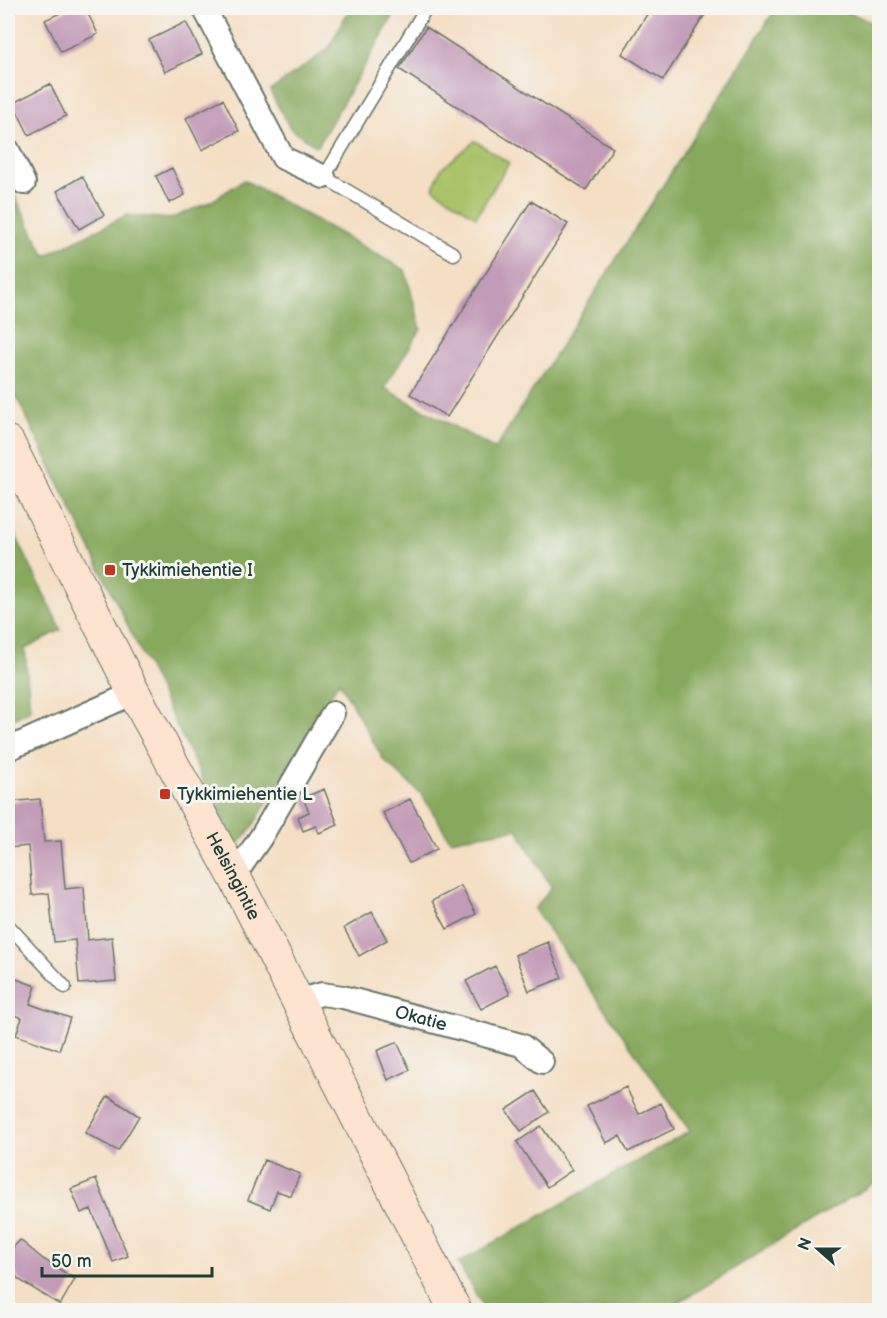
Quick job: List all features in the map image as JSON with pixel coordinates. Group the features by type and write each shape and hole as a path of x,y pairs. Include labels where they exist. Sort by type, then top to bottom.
{"main road":[{"name":"Helsingintie","path":"8,442 134,693 234,876 456,1311"}],"street":[{"path":"204,8 283,158 324,177"},
{"path":"8,150 24,183"},
{"path":"8,749 134,693"},
{"path":"234,876 261,837 333,713"},
{"name":"Okatie","path":"296,1000 322,994 343,997 521,1045 542,1062"}],"lane":[{"path":"426,8 324,177 454,254"},
{"path":"8,925 65,987"}],"green space":[{"path":"350,8 398,8 317,147 290,128 270,91 328,49"},
{"path":"776,8 840,8 879,26 879,1180 666,1310 485,1310 458,1263 690,1131 534,909 552,888 517,829 450,840 422,795 383,759 339,681 253,826 236,848 8,379 8,182 45,256 127,215 170,219 212,201 244,180 405,270 421,329 384,388 495,449"},
{"path":"475,141 509,163 476,217 433,188 441,169"},
{"path":"8,519 61,630 25,649 30,710 8,722"}],"building":[{"path":"71,8 85,8 98,34 61,52 45,20"},
{"path":"651,8 709,8 663,80 622,54"},
{"path":"186,22 202,54 165,72 149,40"},
{"path":"426,27 613,148 586,190 399,69"},
{"path":"50,84 66,116 29,135 13,103"},
{"path":"223,99 239,131 202,150 186,118"},
{"path":"172,168 185,195 169,203 156,176"},
{"path":"82,176 104,215 79,229 57,191"},
{"path":"531,201 568,224 447,417 410,394"},
{"path":"324,789 338,825 319,833 316,826 303,831 298,817 309,812 303,798"},
{"path":"40,799 44,842 61,841 65,889 84,887 88,940 112,937 116,981 79,984 75,940 54,942 49,893 32,895 28,846 8,848 8,802"},
{"path":"410,799 437,849 409,863 383,813"},
{"path":"461,886 476,914 447,929 432,901"},
{"path":"372,912 387,940 359,956 344,928"},
{"path":"548,942 562,978 529,991 515,955"},
{"path":"495,966 510,994 481,1009 466,981"},
{"path":"8,976 36,986 30,1004 70,1018 59,1050 16,1035 22,1018 8,1013"},
{"path":"397,1042 410,1070 388,1080 377,1051"},
{"path":"626,1087 639,1114 661,1103 674,1129 628,1152 620,1136 606,1143 587,1106"},
{"path":"535,1091 549,1112 521,1131 506,1110"},
{"path":"108,1096 139,1116 118,1151 85,1133"},
{"path":"541,1126 572,1170 547,1187 517,1142"},
{"path":"264,1160 300,1174 291,1196 277,1191 270,1209 248,1200"},
{"path":"96,1179 128,1256 113,1262 91,1209 81,1213 71,1189"},
{"path":"20,1240 43,1259 75,1279 60,1305 18,1279 8,1260 8,1253"}],"place":[{"name":"Tykkimiehentie I","path":"110,570"},
{"name":"Tykkimiehentie L","path":"165,794"}]}
